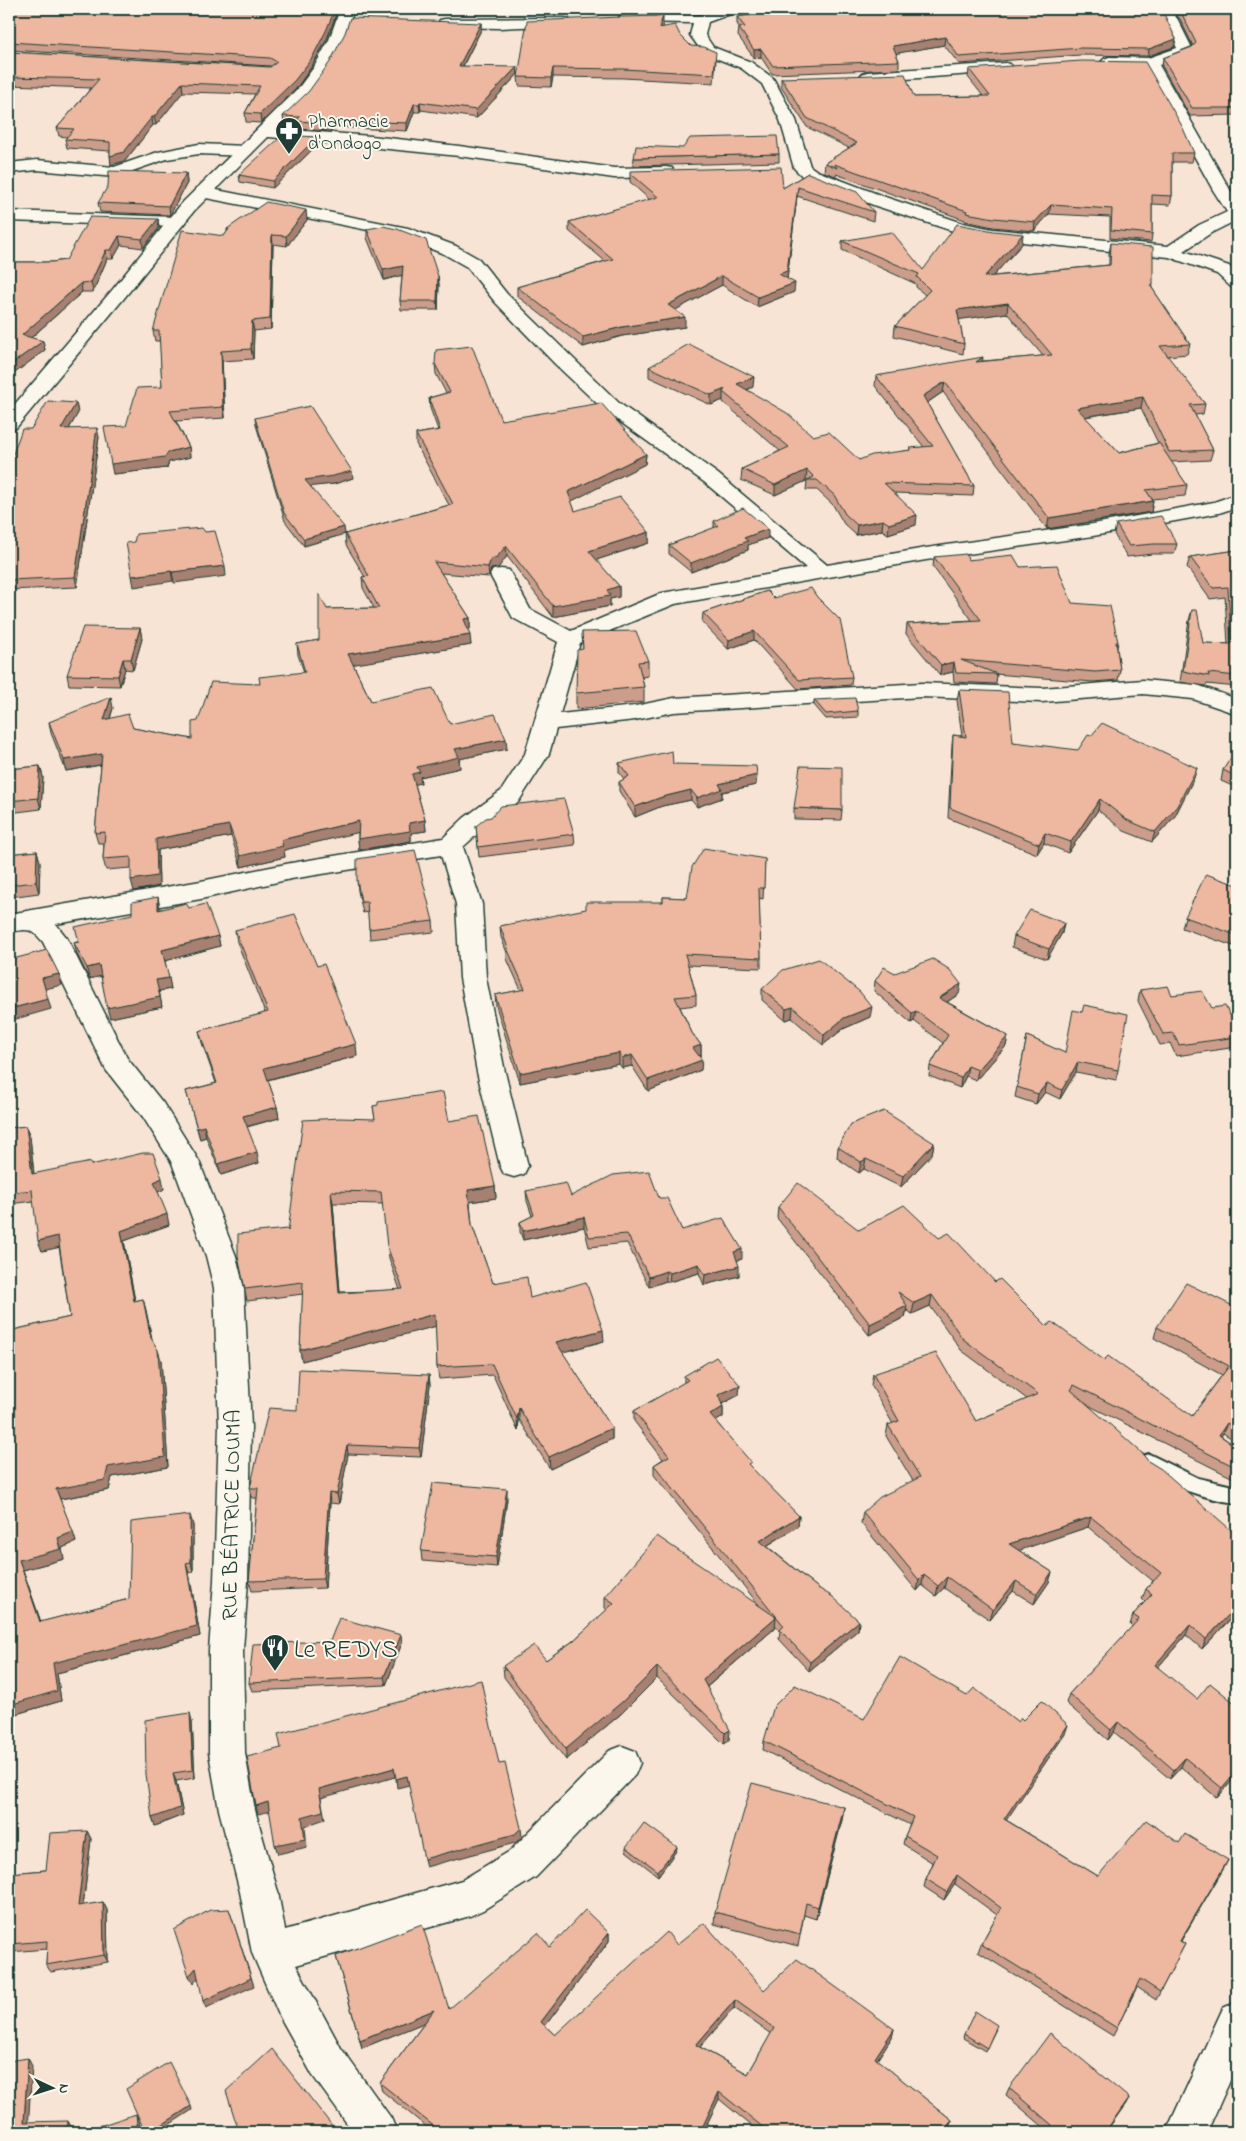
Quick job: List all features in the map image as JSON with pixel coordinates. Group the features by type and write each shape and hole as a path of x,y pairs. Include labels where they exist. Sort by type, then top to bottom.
{"street":[{"path":"608,20 640,17 701,19 731,9"},
{"path":"1097,62 1150,63 1185,50 1171,20 1162,9"},
{"path":"9,424 202,192 265,133 313,83 338,39 346,14 364,20"},
{"path":"701,19 697,35 708,50 746,65 768,82 788,120 802,168 811,175 959,227 993,234 1171,252 1223,270 1237,283"},
{"path":"430,22 499,24 580,22"},
{"path":"1150,63 1221,190 1237,214 1206,229 1171,252"},
{"path":"854,78 1020,67"},
{"path":"768,82 788,81"},
{"path":"265,133 371,141 614,172 683,172"},
{"path":"9,168 38,165 115,172 164,155 199,149 245,151"},
{"path":"782,169 802,168"},
{"path":"202,192 402,232 450,250 473,262 501,298 612,407 711,478 822,571"},
{"path":"9,216 176,222"},
{"path":"501,575 521,614 570,638 670,598 822,571 1093,530 1219,507 1237,500"},
{"path":"20,921 202,890 291,871 450,845 473,824 510,796 537,754 570,638"},
{"path":"546,724 635,713 674,705 922,690 1042,695 1143,687 1197,692 1237,706"},
{"path":"450,845 469,904 473,978 491,1072 514,1166"},
{"name":"RUE BÉATRICE LOUMA","path":"20,921 45,927 54,938 116,1063 153,1110 185,1161 221,1256 229,1288 235,1427 231,1581 226,1650 227,1753 237,1810 259,1892 271,1953 293,2001 328,2062 377,2132"},
{"path":"271,1953 470,1898 523,1864 622,1763"},
{"path":"1186,2132 1237,2022"}],"lane":[{"path":"1149,1462 1179,1480 1212,1493 1237,1496"}],"building":[{"path":"9,9 262,9 315,12 319,9 335,9 312,58 295,80 260,114 245,113 260,86 182,83 124,152 110,156 110,142 65,139 74,129 57,128 99,79 9,77 9,52 270,67 277,62 270,58 9,42"},
{"path":"752,9 1160,9 1176,39 1149,49 1081,48 959,57 945,37 893,46 899,61 773,66 761,49 754,50 739,28 745,27 737,17 756,14"},
{"path":"1179,9 1237,9 1237,108 1192,108 1163,58 1192,47 1196,43"},
{"path":"663,16 659,28 675,25 680,35 691,46 704,47 716,52 714,74 623,69 553,68 551,78 518,77 527,21"},
{"path":"350,18 481,23 459,66 517,67 476,110 420,102 419,104 414,104 407,123 334,120 330,123 296,121 300,117 283,116 309,91 330,62 345,33"},
{"path":"1081,61 1145,62 1182,126 1194,153 1172,153 1172,196 1152,195 1152,234 1111,230 1112,209 1051,205 1035,222 966,213 967,211 834,164 837,168 825,163 857,143 807,118 781,78 905,74 914,97 990,96 969,69"},
{"path":"283,135 317,137 273,181 239,175"},
{"path":"777,136 779,154 634,158 636,146 683,148 690,138"},
{"path":"781,167 783,188 808,173 857,192 874,212 798,187 787,271 779,274 795,283 758,297 722,276 668,305 685,317 622,327 583,337 517,287 613,259 569,222 658,197 630,171"},
{"path":"109,171 186,173 169,206 98,203 108,186"},
{"path":"266,202 306,210 286,236 272,235 270,319 252,321 251,349 221,351 223,407 170,411 189,447 168,452 165,457 111,464 104,427 126,426 137,388 162,387 159,331 153,331 182,230 224,236 229,229 227,229"},
{"path":"90,217 158,219 142,239 119,236 111,250 106,250 91,282 81,283 22,335 43,341 9,365 9,262 52,262 66,260"},
{"path":"957,224 1023,234 984,277 1110,265 1111,243 1153,247 1153,285 1150,285 1190,344 1160,346 1205,404 1190,405 1213,450 1169,452 1143,397 1077,408 1119,453 1159,443 1187,485 1146,490 1153,501 1049,518 945,382 923,396 974,486 884,483 917,515 889,524 883,520 857,525 845,514 834,495 817,480 807,480 814,477 807,470 775,485 742,469 789,447 723,392 725,389 711,395 649,367 689,344 754,377 737,384 787,413 813,436 829,432 859,460 872,455 933,446 876,376 983,357 976,362 1052,355 1008,303 957,310 964,344 895,326 930,290 917,277 919,274 842,241 892,232 923,270"},
{"path":"383,226 426,240 438,276 437,301 400,301 403,266 383,270 367,229"},
{"path":"472,346 501,420 601,403 646,454 568,492 575,511 620,497 649,532 589,551 619,586 607,590 610,596 553,606 506,546 497,557 491,559 488,567 434,562 470,618 464,619 470,635 348,654 371,701 433,688 450,724 495,714 506,739 455,749 459,757 417,767 420,772 412,774 425,820 409,823 410,831 358,839 359,821 281,840 283,846 240,856 229,825 156,839 157,876 131,880 131,857 103,859 105,832 95,833 102,754 64,760 49,722 111,697 104,720 128,714 133,728 192,739 192,722 198,721 211,682 260,684 259,677 305,672 297,644 319,640 319,594 327,609 379,608 362,577 369,576 345,534 453,504 416,434 440,430 429,398 450,392 435,364 436,350"},
{"path":"48,401 76,403 61,429 97,428 75,577 9,580 9,465 22,429 31,429"},
{"path":"310,406 352,471 305,480 344,527 304,539 284,513 255,418"},
{"path":"743,508 768,529 744,538 748,541 691,563 669,545 718,526 714,521"},
{"path":"1161,516 1177,544 1129,546 1116,524"},
{"path":"202,528 205,532 215,531 225,566 132,576 126,543 134,542 136,534"},
{"path":"1237,550 1237,676 1208,673 1209,676 1183,671 1192,610 1197,610 1203,643 1231,644 1228,587 1213,588 1190,557"},
{"path":"966,554 968,560 1013,555 1020,567 1057,565 1072,603 1110,606 1118,642 1116,642 1120,670 1095,672 961,660 997,674 956,673 954,662 941,665 907,624 981,620 934,557"},
{"path":"811,588 817,597 840,620 852,677 799,680 754,631 729,640 703,613 767,591 774,598"},
{"path":"83,627 140,628 131,659 123,659 118,676 67,675"},
{"path":"636,631 648,661 638,662 644,687 576,693 577,650 583,649 582,632"},
{"path":"959,690 1008,692 1013,742 1078,750 1088,735 1091,736 1102,723 1197,768 1177,806 1155,832 1127,820 1100,799 1071,842 1045,833 1039,844 950,808 953,735 966,737"},
{"path":"855,698 858,711 826,714 814,700"},
{"path":"1237,750 1237,777 1223,770"},
{"path":"672,751 673,764 756,766 757,775 719,784 722,789 697,798 691,790 662,797 635,807 619,782 629,776 619,763"},
{"path":"40,766 38,798 9,801 9,769"},
{"path":"800,766 842,767 842,810 794,808"},
{"path":"564,799 574,834 478,847 476,826 486,818 491,817 501,806"},
{"path":"704,848 765,859 764,888 759,888 761,958 685,954 696,995 675,997 692,1033 701,1045 693,1048 702,1060 648,1080 632,1055 622,1058 619,1053 520,1073 495,995 525,989 507,948 500,926 586,909 586,902 663,902 663,897 687,898 692,867"},
{"path":"415,850 433,921 369,929 367,902 361,902 357,880 357,859"},
{"path":"37,851 36,882 9,885 9,854"},
{"path":"1206,874 1237,885 1236,935 1185,917"},
{"path":"158,897 158,910 186,903 189,908 206,904 218,936 162,950 169,978 156,980 160,997 107,1008 99,965 87,968 74,943 79,942 75,927 132,914 132,902"},
{"path":"1030,910 1064,923 1049,949 1014,936"},
{"path":"295,914 317,966 324,964 356,1044 264,1068 277,1107 243,1116 257,1152 218,1164 204,1126 197,1128 186,1091 217,1083 199,1031 268,1012 235,930"},
{"path":"47,950 59,974 42,978 48,999 9,1009 9,960"},
{"path":"819,959 860,992 872,1007 844,1018 824,1035 793,1007 786,1009 762,989 783,970"},
{"path":"933,959 950,970 961,984 939,998 1008,1036 978,1070 968,1066 961,1078 930,1066 948,1035 916,1011 912,1013 875,981 884,967 895,973"},
{"path":"1168,986 1172,995 1202,991 1212,1008 1225,1006 1237,1028 1237,1037 1179,1045 1173,1033 1163,1034 1140,990"},
{"path":"1084,1005 1128,1014 1118,1070 1078,1062 1062,1090 1047,1083 1038,1094 1017,1087 1027,1036 1065,1053 1073,1010 1082,1012"},
{"path":"443,1092 449,1121 479,1116 495,1186 468,1190 472,1225 493,1283 527,1277 530,1298 586,1282 603,1330 556,1342 612,1428 549,1457 519,1408 517,1419 492,1364 437,1367 435,1314 300,1350 303,1282 245,1289 238,1257 238,1234 287,1229 288,1231 303,1120 375,1119 373,1106 378,1105 378,1102","holes":["331,1191 381,1192 387,1246 403,1289 339,1293"]},
{"path":"884,1111 934,1143 903,1176 866,1159 861,1162 838,1147 851,1124"},
{"path":"26,1126 32,1174 91,1162 91,1165 143,1153 153,1153 162,1178 154,1182 167,1214 121,1231 134,1301 143,1299 151,1338 158,1350 165,1457 108,1467 105,1480 56,1489 73,1532 58,1538 61,1549 19,1560 40,1622 129,1599 131,1522 190,1515 191,1562 186,1563 197,1626 53,1663 57,1691 9,1705 9,1331 70,1317 58,1236 38,1241 32,1190 9,1193 9,1128"},
{"path":"649,1171 659,1198 667,1198 682,1230 723,1218 742,1249 734,1252 739,1266 705,1275 699,1264 670,1273 666,1271 649,1277 627,1234 589,1237 584,1217 523,1231 520,1222 534,1215 526,1191 566,1183 571,1196 613,1175"},
{"path":"798,1183 859,1230 904,1205 939,1238 949,1233 995,1282 1000,1279 1047,1326 1052,1322 1104,1360 1108,1356 1192,1416 1229,1366 1157,1327 1186,1283 1233,1306 1237,1302 1237,1429 1227,1423 1219,1435 1237,1447 1237,1468 1074,1385 1071,1390 1141,1452 1148,1461 1161,1469 1231,1530 1237,1522 1237,1606 1206,1639 1190,1625 1155,1665 1197,1699 1210,1683 1237,1705 1237,1770 1222,1788 1185,1758 1174,1770 1118,1722 1111,1730 1069,1694 1139,1619 1133,1615 1152,1594 1146,1589 1161,1573 1091,1517 1009,1544 1052,1572 1037,1594 1016,1581 993,1610 947,1577 938,1586 924,1575 919,1580 863,1512 880,1497 920,1477 888,1425 899,1421 873,1374 936,1353 976,1421 1038,1394 963,1339 932,1295 914,1303 898,1292 907,1306 870,1324 778,1207"},
{"path":"716,1357 740,1385 718,1395 723,1407 710,1415 751,1462 748,1464 799,1516 760,1541 818,1588 833,1597 859,1621 810,1662 780,1630 784,1626 654,1465 669,1456 634,1411 688,1380 684,1376"},
{"path":"299,1369 429,1375 419,1448 347,1445 337,1494 329,1493 323,1579 249,1581 258,1488 250,1488 264,1428 269,1408 297,1410"},
{"path":"433,1483 507,1489 496,1557 421,1551"},
{"path":"657,1536 776,1617 703,1680 730,1730 725,1733 657,1667 622,1702 566,1749 503,1666 534,1645 546,1660 573,1641 614,1603 605,1597"},
{"path":"339,1618 401,1635 384,1677 249,1683 253,1644 330,1641"},
{"path":"900,1657 967,1696 974,1688 1018,1722 1021,1718 1023,1720 1042,1701 1068,1725 1004,1819 1098,1876 1146,1820 1179,1843 1185,1834 1228,1860 1180,1941 1185,1944 1160,1992 1140,1979 1117,2028 981,1944 1001,1908 957,1875 947,1892 926,1879 937,1855 905,1836 913,1817 764,1741 774,1706 795,1685 864,1719"},
{"path":"481,1680 499,1764 505,1763 521,1828 515,1834 424,1859 407,1776 396,1779 394,1768 319,1789 323,1811 302,1817 305,1839 275,1845 268,1802 256,1806 247,1757 281,1748 278,1734"},
{"path":"190,1713 193,1770 173,1773 180,1808 152,1818 146,1774 145,1720"},
{"path":"752,1783 844,1807 818,1907 806,1903 800,1934 715,1912"},
{"path":"644,1823 677,1847 658,1871 626,1847"},
{"path":"87,1831 78,1906 103,1902 104,1955 46,1965 47,1941 9,1944 9,1873 46,1870 50,1833"},
{"path":"229,1909 251,1978 203,2001 196,1968 189,1976 174,1930 210,1910"},
{"path":"585,1910 609,1933 541,2022 555,2035 667,1932 677,1945 704,1923 764,1990 797,1959 894,2029 875,2058 952,2120 944,2131 946,2132 769,2132 719,2092 700,2132 441,2132 380,2083 434,2010 360,2040 336,1956 422,1924 449,2009 538,1933 550,1947","holes":["735,2000 774,2028 748,2074 696,2045"]},
{"path":"975,2011 997,2025 987,2048 964,2034"},
{"path":"1050,2033 1129,2098 1105,2132 1047,2132 1052,2125 1009,2088"},
{"path":"272,2049 337,2132 239,2132 226,2091"},
{"path":"28,2058 24,2122 68,2121 67,2132 9,2132 9,2061"},
{"path":"169,2062 191,2106 151,2132 145,2132 126,2089"},
{"path":"136,2114 138,2132 81,2132"}],"place":[{"name":"Pharmacie d'Ondogo","path":"289,155"},
{"name":"Le REDYS","path":"275,1672"}]}
